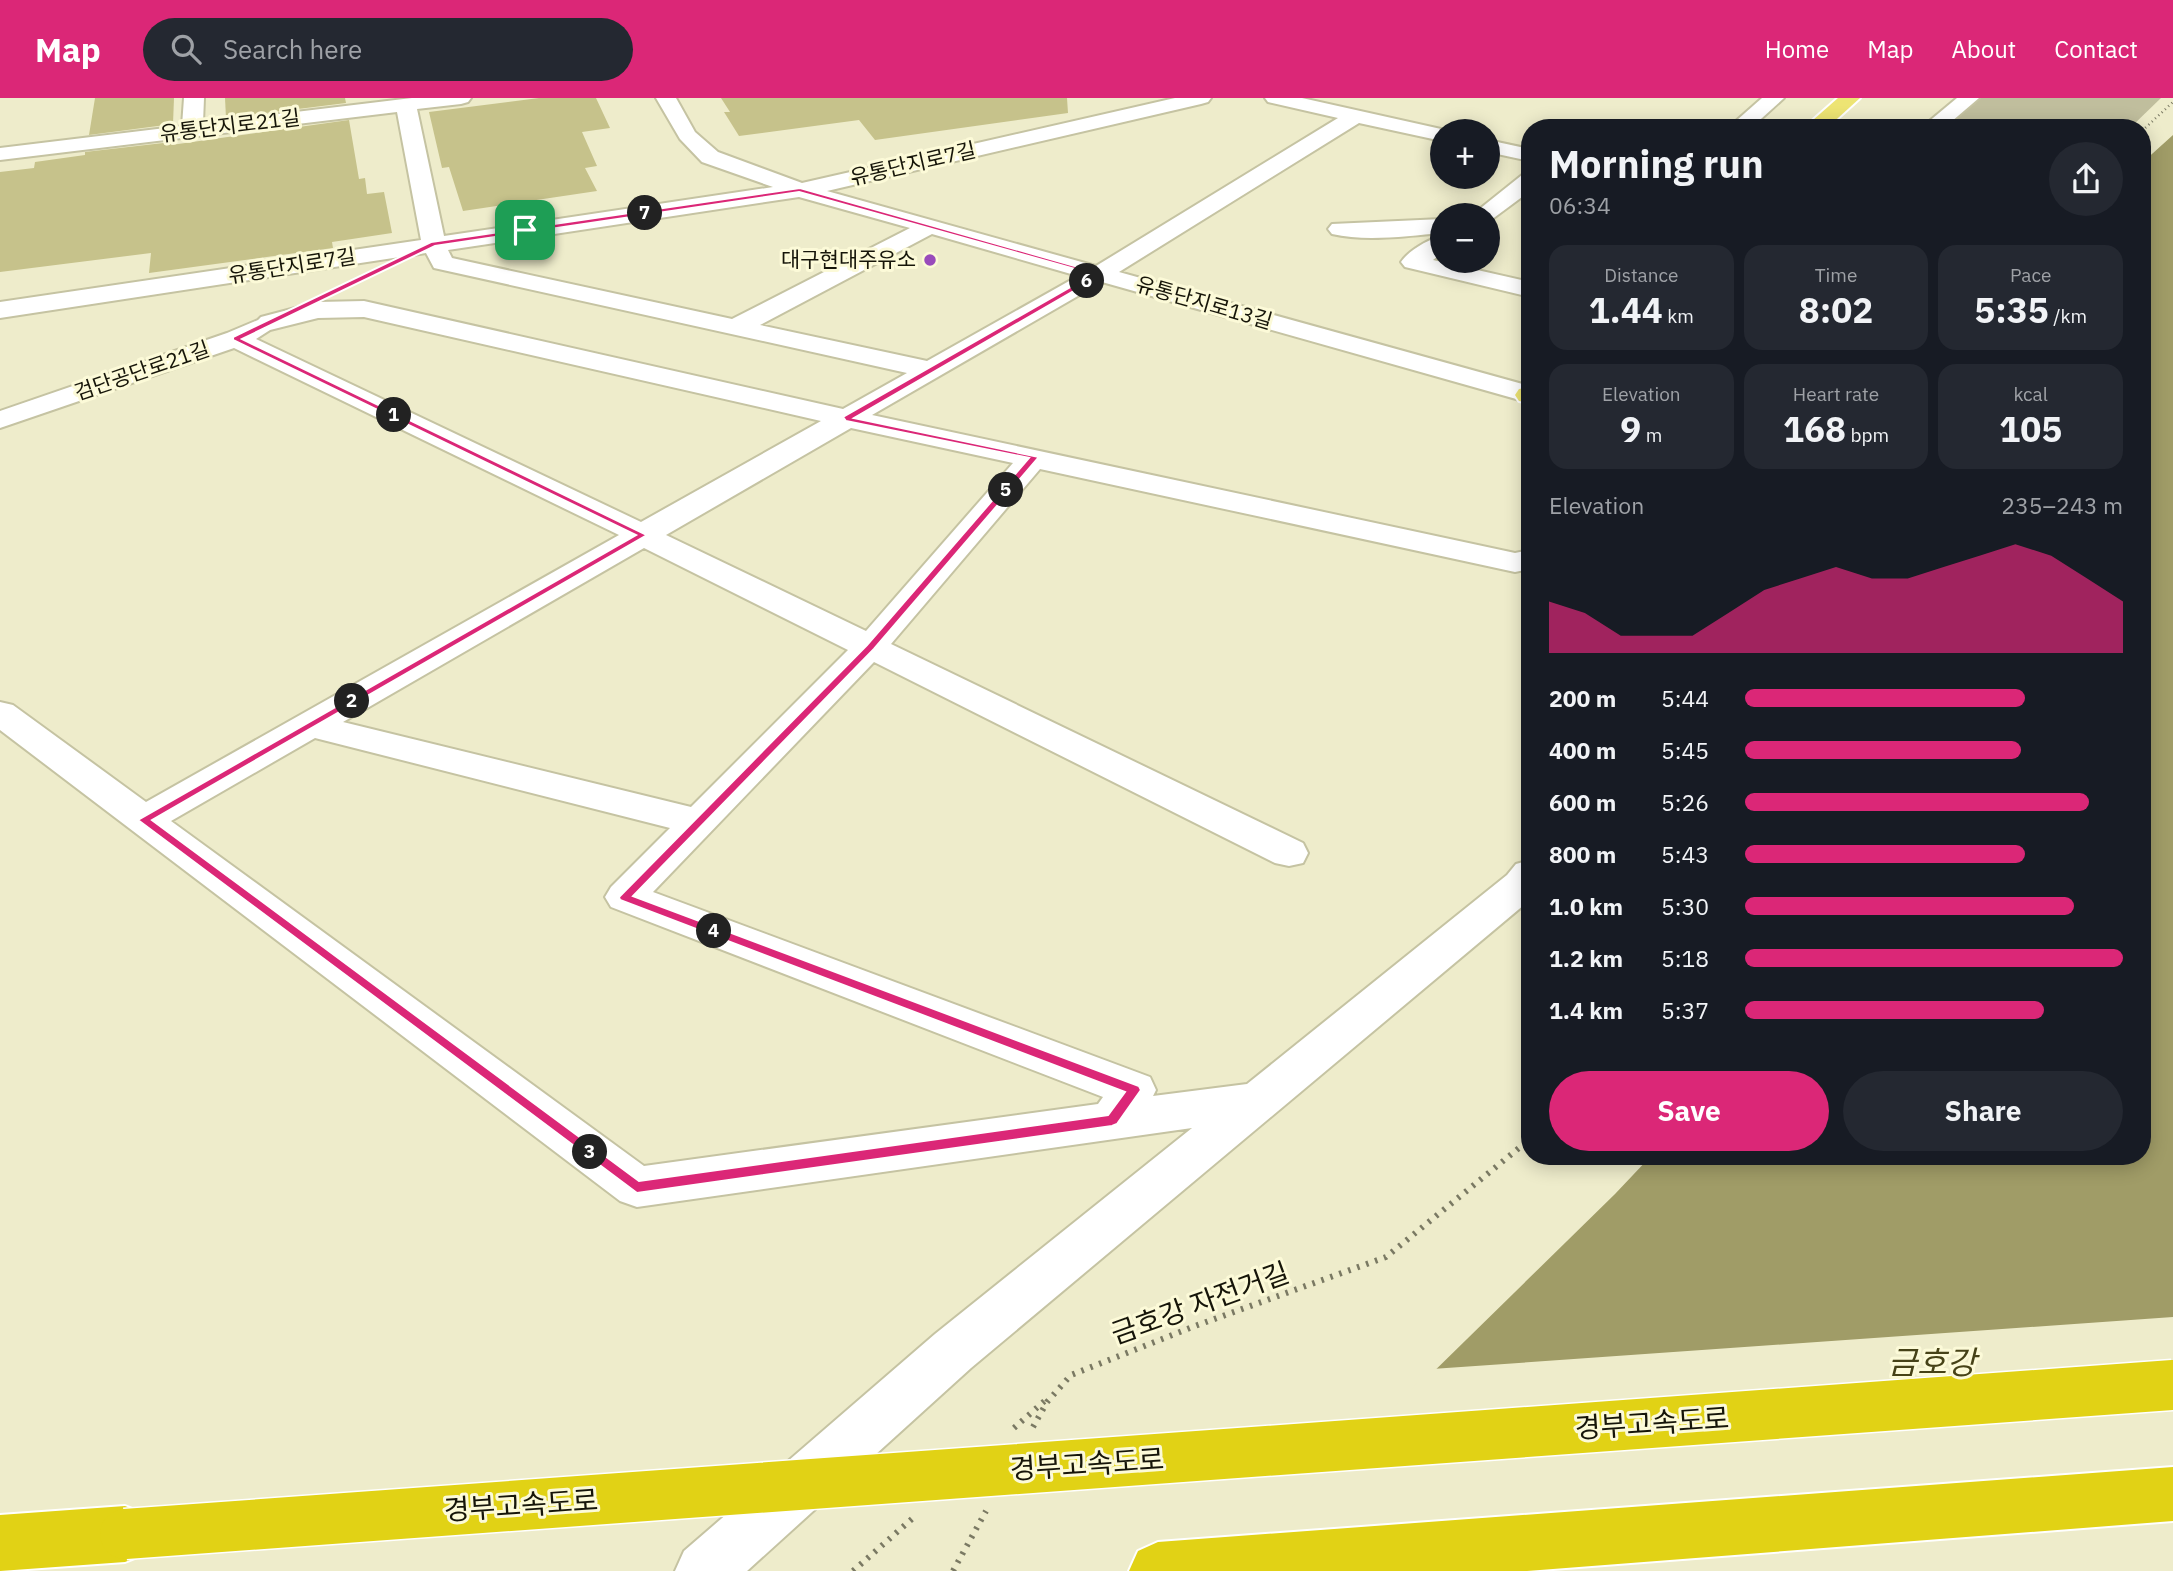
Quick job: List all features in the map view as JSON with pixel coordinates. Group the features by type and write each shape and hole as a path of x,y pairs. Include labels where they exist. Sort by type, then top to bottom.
{"highway":[{"name":"경부고속도로","path":"0,1543 2173,1385"},
{"path":"1158,1571 2173,1493"}],"main road":[{"path":"1825,119 1850,98"}],"street":[{"path":"192,131 194,98"},
{"name":"유통단지로21길","path":"0,154 461,98"},
{"name":"유통단지로13길","path":"666,98 687,135 710,157 800,190 1521,392"},
{"name":"유통단지로7길","path":"0,310 800,190 1201,98"},
{"path":"1275,98 1430,132"},
{"path":"1749,119 1774,98"},
{"path":"1942,119 1969,98"},
{"path":"406,105 434,244 442,263 931,370"},
{"path":"144,820 1099,274 1356,116"},
{"path":"1500,149 1521,153"},
{"path":"1499,203 1521,187"},
{"path":"736,327 931,226"},
{"path":"1340,229 1390,230 1430,227"},
{"name":"검단공단로21길","path":"0,419 236,339 434,244"},
{"path":"1430,251 1413,262 1430,266"},
{"path":"1459,273 1521,288"},
{"path":"270,322 318,310 365,309 846,418 1515,563 1521,561"},
{"path":"236,339 643,535 1289,853"},
{"path":"1034,457 870,647 625,897 1134,1090 1112,1120"},
{"path":"0,713 637,1187 1260,1100"},
{"path":"309,725 698,822"},
{"path":"704,1571 953,1351 1521,886"}],"path":[{"path":"2151,123 2173,102"},
{"name":"금호강 자전거길","path":"1027,1438 1048,1402 1072,1374 1386,1257 1521,1146"},
{"path":"953,1571 993,1499"}],"shaded area":[{"path":"1980,98 2161,98 2139,119 1954,119"}],"water":[{"name":"금호강","path":"2173,135 2173,1571 1230,1571 1642,1165 2151,1165 2151,155"}],"pier":[{"path":"2173,1317 2173,1571 1226,1571 1432,1369"}],"building":[{"path":"95,98 174,98 173,124 89,135"},
{"path":"225,98 345,98 346,103 226,118"},
{"path":"539,98 596,98 610,128 582,132 597,166 585,168 597,191 463,211 449,167 442,168 429,112"},
{"path":"721,98 1067,98 1068,113 875,140 859,120 739,136 724,112 730,112"},
{"path":"349,120 359,179 365,178 367,194 384,192 392,233 332,242 333,248 149,273 151,253 0,272 0,172 34,168 35,162 85,155 85,152 172,142 171,145"}],"place":[{"name":"대구현대주유소","path":"930,260"}],"route":[{"path":"800,190 1099,274 846,418 1034,457 870,647 625,897 1134,1090 1112,1120 637,1187 144,820 643,535 236,339 434,244 525,230 800,190"}]}
